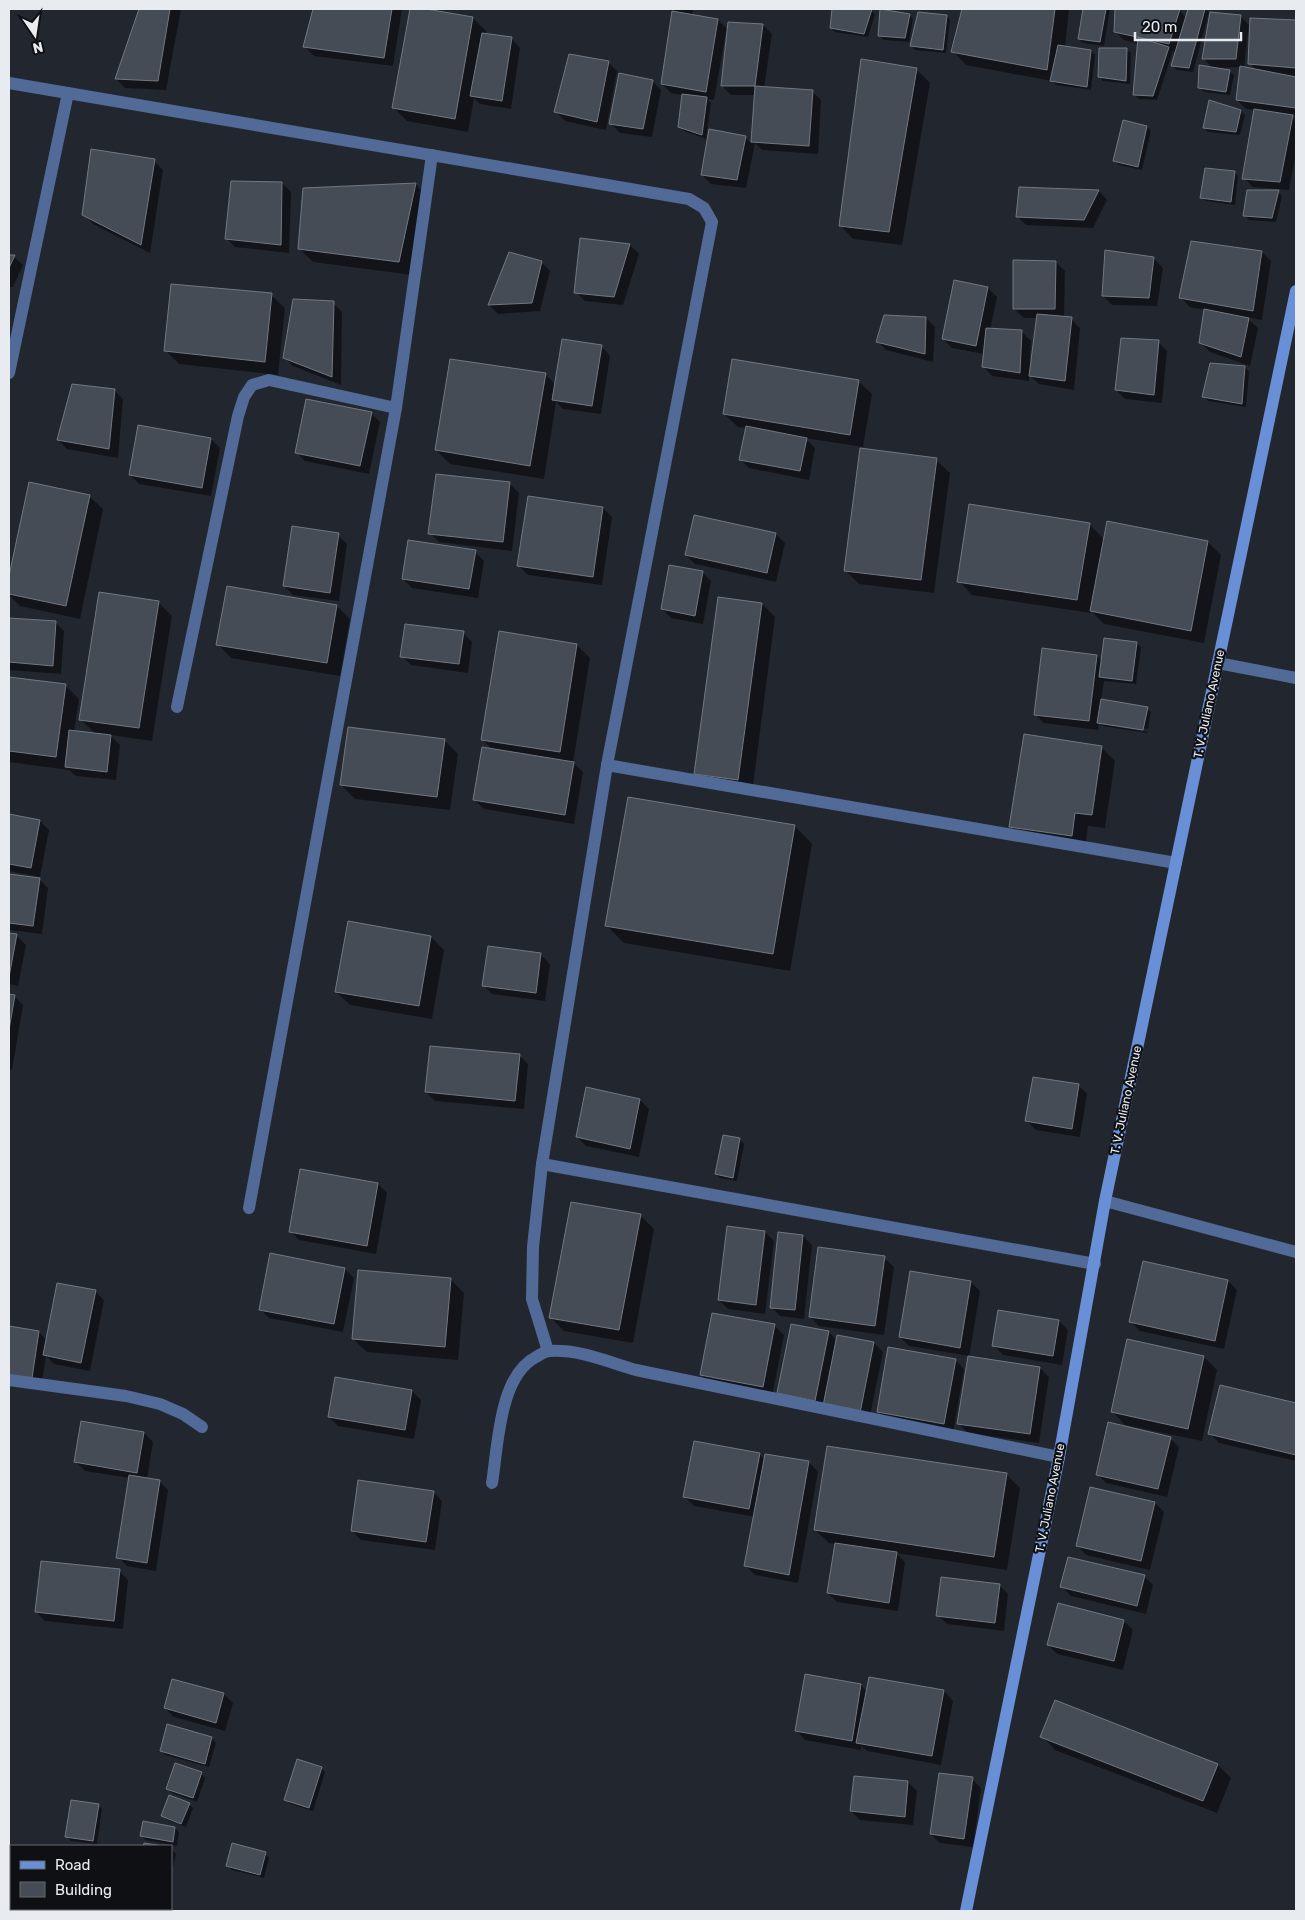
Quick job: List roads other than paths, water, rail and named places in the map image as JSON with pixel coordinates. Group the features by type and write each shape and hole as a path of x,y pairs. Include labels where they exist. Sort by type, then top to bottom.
{"main road":[{"name":"T. V. Juliano Avenue","path":"966,1911 1059,1457 1105,1201 1296,291"}],"street":[{"path":"9,84 689,199 704,208 712,222 607,765 542,1164 533,1247 532,1299 548,1351"},
{"path":"9,373 68,94"},
{"path":"248,1208 396,408 432,155"},
{"path":"177,707 238,416 244,396 252,385 269,380 396,408"},
{"path":"1218,663 1296,678"},
{"path":"607,765 1176,863"},
{"path":"542,1164 1095,1264"},
{"path":"1105,1201 1296,1252"},
{"path":"492,1483 504,1406 514,1377 529,1361 548,1351 580,1353 636,1370 1059,1457"},
{"path":"9,1380 126,1396 160,1404 183,1414 202,1427"}]}
